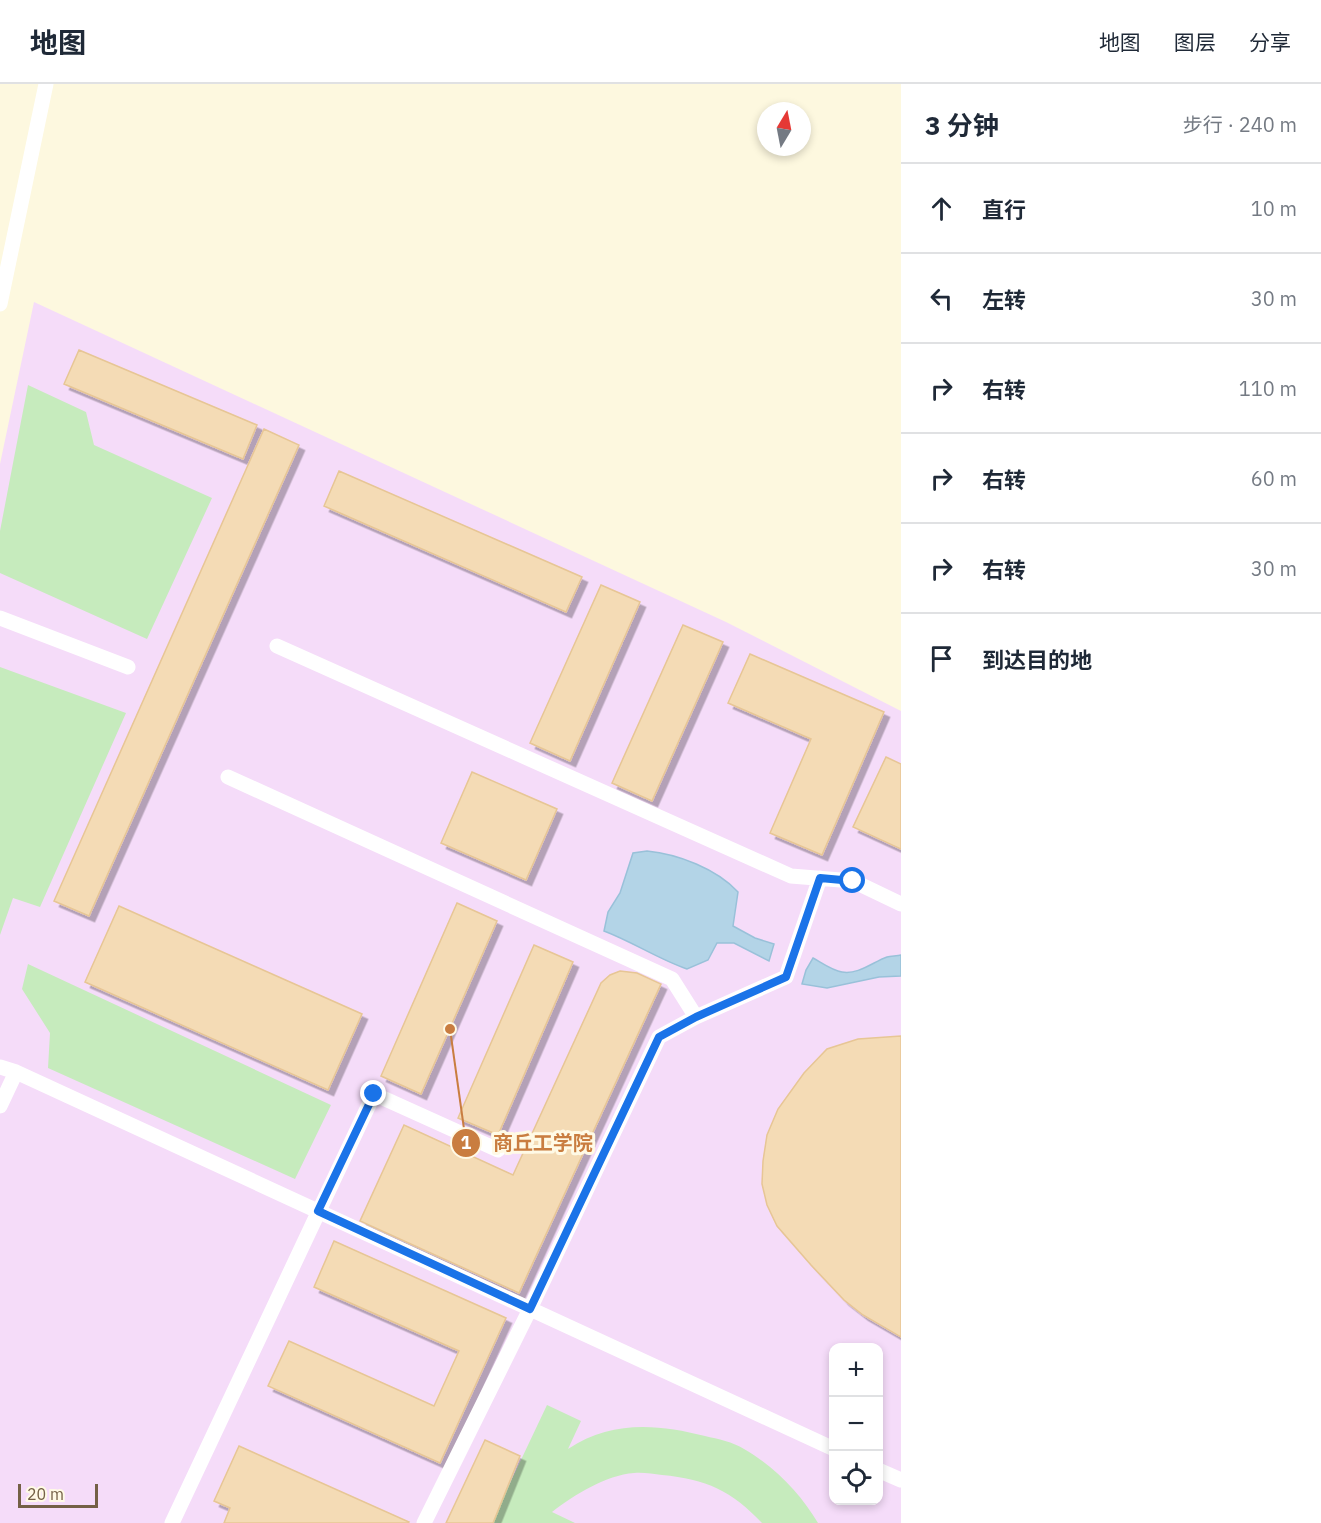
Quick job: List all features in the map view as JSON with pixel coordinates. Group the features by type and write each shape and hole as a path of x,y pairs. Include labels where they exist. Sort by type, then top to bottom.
{"lane":[{"path":"0,304 46,84"},
{"path":"0,618 128,667"},
{"path":"277,646 791,876 853,881 901,904"},
{"path":"228,777 672,979 696,1017"},
{"path":"424,1523 530,1309 659,1037 696,1017 786,977 820,878"},
{"path":"0,1067 16,1072 829,1447"},
{"path":"0,1106 16,1072"},
{"path":"172,1523 374,1094 498,1150"},
{"path":"883,1472 901,1480"}],"shaded area":[{"path":"34,302 726,622 901,711 901,1523 0,1523 0,464"}],"green space":[{"path":"28,385 86,412 94,445 212,498 147,639 0,573 0,531"},
{"path":"0,667 126,713 40,907 13,898 0,935"},
{"path":"28,964 331,1105 295,1179 48,1068 50,1033 22,989"},
{"path":"547,1405 581,1421 568,1449 601,1433 635,1427 670,1429 735,1444 776,1472 795,1491 818,1523 762,1523 740,1503 717,1488 678,1477 634,1473 602,1482 570,1499 552,1512 575,1523 491,1523"}],"water":[{"path":"647,851 671,855 696,864 719,876 738,892 733,926 755,938 774,944 769,961 734,943 717,943 708,960 687,969 604,931 608,912 620,893 633,853"},
{"path":"901,955 901,976 879,977 827,988 802,984 813,958 835,970 854,972 887,957"}],"building":[{"path":"79,350 257,425 243,459 64,384"},
{"path":"264,429 299,445 89,916 54,901"},
{"path":"339,471 582,577 566,612 324,506"},
{"path":"601,585 640,602 570,761 530,743"},
{"path":"683,625 723,642 652,801 612,783"},
{"path":"750,654 884,712 822,855 770,833 811,739 728,703"},
{"path":"886,757 901,764 901,849 853,827"},
{"path":"472,772 557,809 526,880 441,843"},
{"path":"457,903 497,921 421,1094 381,1076"},
{"path":"119,906 362,1014 328,1090 85,982"},
{"path":"534,945 573,962 498,1135 458,1118"},
{"path":"620,971 637,973 661,984 519,1293 360,1221 404,1125 513,1175 601,983 610,975"},
{"path":"901,1036 901,1337 863,1315 844,1300 811,1265 777,1226 767,1205 762,1184 767,1135 778,1109 804,1073 827,1049 858,1039"},
{"path":"334,1241 506,1318 440,1463 268,1386 289,1341 434,1406 459,1351 314,1287"},
{"path":"485,1440 520,1456 493,1523 446,1523"},
{"path":"239,1446 409,1522 224,1523 230,1508 214,1501"}],"place":[{"name":"商丘工学院","path":"450,1029"}],"route":[{"path":"374,1094 318,1211 530,1309 659,1037 696,1017 786,977 820,878 853,881"}]}
